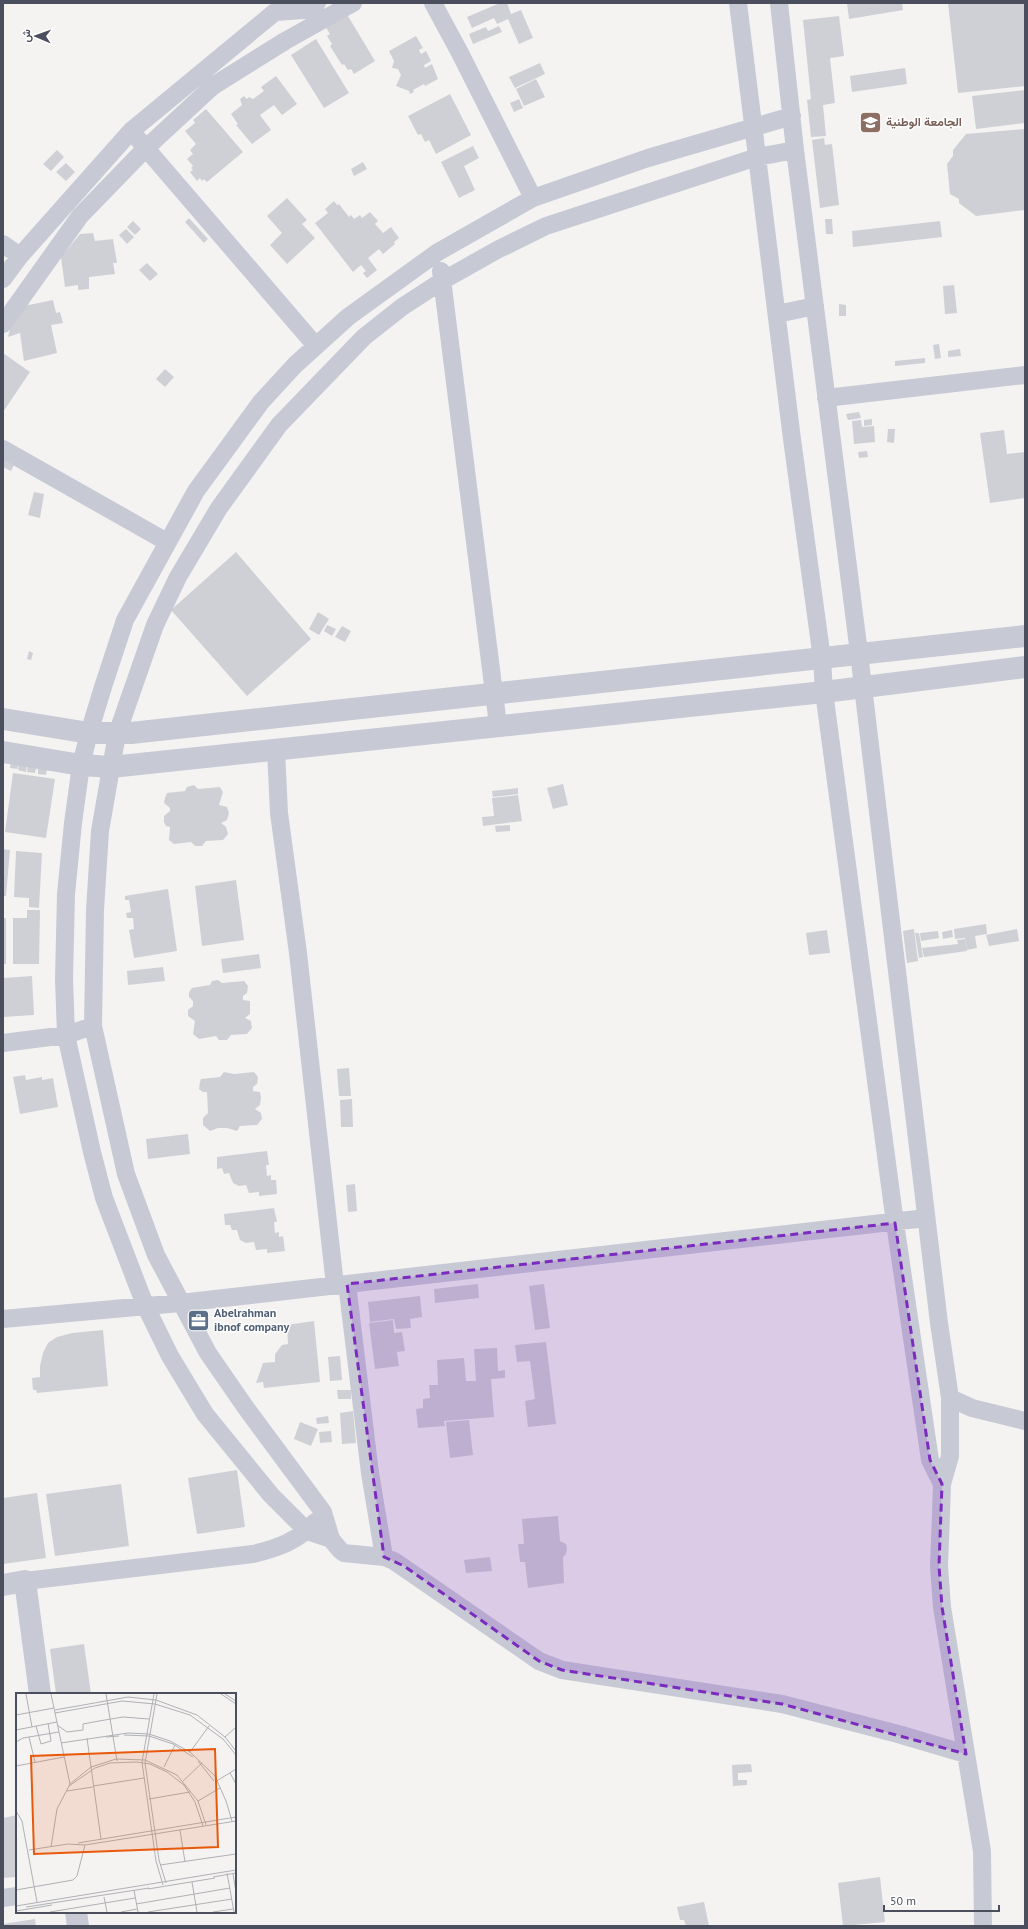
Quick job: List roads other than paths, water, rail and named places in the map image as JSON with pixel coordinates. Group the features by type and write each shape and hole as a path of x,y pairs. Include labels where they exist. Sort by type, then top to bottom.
{"street":[{"path":"3,279 20,256 131,131 275,12 304,10 317,3"},
{"path":"433,3 460,53 533,198"},
{"path":"738,3 822,659 824,692 895,1223 930,1460 942,1484"},
{"path":"778,3 795,150 859,653 926,1218 950,1398 950,1456 942,1484 939,1566 942,1607 982,1851 983,1926"},
{"path":"3,324 80,216 145,149 213,86 347,4"},
{"path":"331,1539 306,1531 271,1495 205,1414 170,1356 145,1305 104,1198 92,1152 66,1035 64,979 66,894 81,765 89,733 126,620 196,491 261,402 316,346 348,317 438,252 533,198 648,158 792,116"},
{"path":"131,131 316,346"},
{"path":"795,150 757,157 546,226 497,250 442,281 402,307 364,337 279,425 219,508 178,577 155,625 117,734 100,831 95,910 93,1026 126,1174 156,1255 180,1303 208,1353 246,1408 323,1512 331,1539 340,1550 344,1553 384,1557 404,1566 539,1660 562,1670 782,1704 898,1734 966,1754"},
{"path":"3,244 20,256"},
{"path":"438,252 498,725"},
{"path":"777,314 815,306"},
{"path":"826,398 1025,375"},
{"path":"3,449 168,542"},
{"path":"3,719 89,733 117,734 1025,636"},
{"path":"3,752 81,765 111,768 498,725 824,692 1025,667"},
{"path":"276,750 279,813 341,1285 384,1557"},
{"path":"3,1043 66,1035 93,1026"},
{"path":"3,1319 180,1303 895,1223 926,1218"},
{"path":"950,1398 972,1408 1025,1421"},
{"path":"3,1585 25,1581 253,1554 277,1549 306,1531 323,1512"},
{"path":"25,1581 40,1693"},
{"path":"3,1898 16,1896"},
{"path":"76,1913 78,1926"}],"place":[{"name":"الجامعة الوطنية","path":"871,122"},
{"name":"Abelrahman ibnof company","path":"199,1320"}]}
